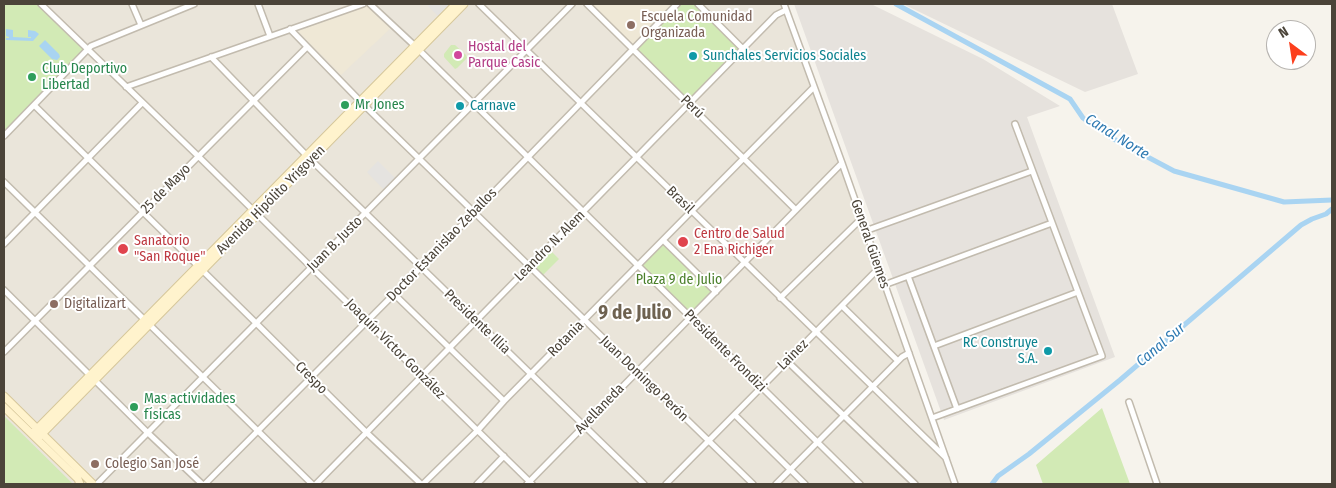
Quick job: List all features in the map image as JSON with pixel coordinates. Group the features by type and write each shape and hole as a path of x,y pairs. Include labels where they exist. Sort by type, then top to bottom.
{"street":[{"name":"Joaquín Víctor González","path":"40,4 368,322 530,483"},
{"path":"132,4 141,25"},
{"path":"4,136 91,46 194,4"},
{"path":"258,4 270,36"},
{"path":"126,87 290,29 346,6 363,4"},
{"name":"Presidente Frondizi","path":"370,4 860,484"},
{"name":"Avenida Hipólito Yrigoyen","path":"417,48 456,4"},
{"name":"Avenida Hipólito Yrigoyen","path":"37,433 362,103 464,4"},
{"name":"Brasil","path":"478,4 946,458"},
{"name":"Juan B. Justo","path":"97,484 572,4"},
{"name":"Perú","path":"586,4 796,210"},
{"name":"Doctor Estanislao Zeballos","path":"204,484 368,322 677,4"},
{"path":"698,4 743,49"},
{"name":"General Güemes","path":"784,4 955,484"},
{"name":"Leandro N. Alem","path":"316,484 776,15 786,10"},
{"name":"Juan Domingo Perón","path":"290,29 362,103 753,484"},
{"name":"25 de Mayo","path":"4,352 307,47"},
{"name":"Presidente Illia","path":"211,57 309,157 644,484"},
{"name":"Rotania","path":"422,484 478,430 504,401 814,87"},
{"path":"4,244 142,103"},
{"name":"Crespo","path":"34,105 367,433 422,484"},
{"path":"932,418 1102,356 1015,124"},
{"name":"Avellaneda","path":"530,483 842,163"},
{"path":"865,231 1032,171"},
{"path":"4,182 312,484"},
{"path":"780,298 861,219"},
{"path":"884,285 1052,223"},
{"path":"663,240 716,292"},
{"name":"Lainez","path":"666,484 879,270"},
{"path":"908,276 957,409"},
{"path":"4,290 148,433 204,484"},
{"path":"934,346 1078,292"},
{"path":"394,294 504,401"},
{"path":"842,306 898,361"},
{"path":"776,484 843,415 898,361 909,353"},
{"path":"787,361 916,484"},
{"path":"4,396 78,479 80,484"},
{"path":"1128,402 1157,484"},
{"path":"4,407 37,433 93,484"},
{"path":"734,415 805,484"},
{"path":"478,484 504,456"}],"shaded area":[{"path":"4,4 784,4 955,484 4,484"},
{"path":"430,4 452,4 440,18 428,6"},
{"name":"Escuela Comunidad Organizada","path":"589,4 673,4 632,46"},
{"path":"794,4 871,4 983,59 1060,106 1027,117 1115,357 944,420"},
{"path":"903,4 1112,4 1138,74 1085,92"},
{"path":"367,6 391,28 341,75 298,31"},
{"path":"378,161 396,179 385,191 367,172"}],"green space":[{"name":"Club Deportivo Libertad","path":"4,4 41,4 87,49 4,136"},
{"path":"677,4 698,4 743,49 689,104 633,49"},
{"path":"451,45 455,45 467,58 455,69 444,57 444,54"},
{"name":"Plaza 9 de Julio","path":"663,240 716,292 691,317 638,266"},
{"path":"550,250 559,259 543,275 534,267"},
{"path":"1102,408 1130,484 1043,484 1036,465"},
{"path":"4,416 73,484 4,484"}],"water":[{"path":"6,29 13,30 13,37 31,38 28,37 28,30 39,34 33,41 6,40 9,37 6,36"},
{"path":"45,40 59,54 60,57 57,60 52,59 39,46"}],"waterway":[{"name":"Canal Norte","path":"896,4 1070,99 1083,118 1110,137 1174,171 1284,202 1332,200"},
{"name":"Canal Sur","path":"992,484 998,476 1029,454 1120,380 1301,225 1326,214 1332,209"}],"place":[{"name":"Escuela Comunidad Organizada","path":"631,25"},
{"name":"Hostal del Parque Casic","path":"458,55"},
{"name":"Sunchales Servicios Sociales","path":"693,56"},
{"name":"Club Deportivo Libertad","path":"32,77"},
{"name":"Mr Jones","path":"345,105"},
{"name":"Carnave","path":"460,106"},
{"name":"Centro de Salud 2 Ena Richiger","path":"683,242"},
{"name":"Sanatorio \"San Roque\"","path":"123,249"},
{"name":"Digitalizart","path":"54,304"},
{"name":"RC Construye S.A.","path":"1048,351"},
{"name":"Mas actividades físicas","path":"134,407"},
{"name":"Colegio San José","path":"95,464"}],"district":[{"name":"9 de Julio","path":"635,314"}]}
